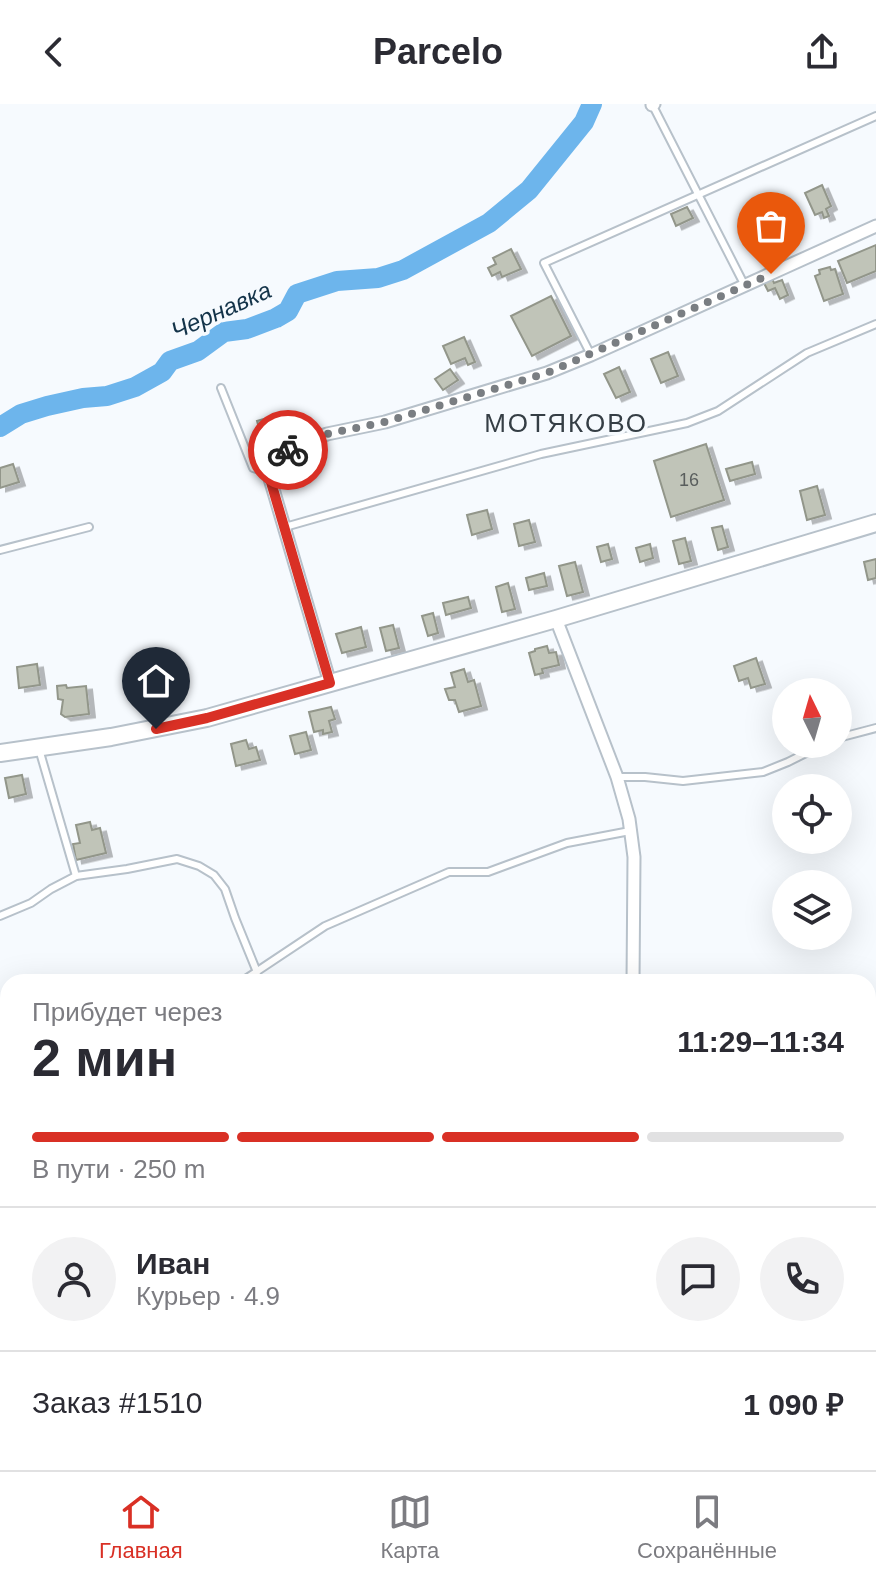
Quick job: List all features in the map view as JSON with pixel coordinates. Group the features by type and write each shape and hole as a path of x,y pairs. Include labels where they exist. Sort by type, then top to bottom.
{"main road":[{"path":"0,753 207,718 556,619 876,523"}],"street":[{"path":"330,683 268,472 289,449 327,434 385,422 547,373 876,226"},
{"path":"556,619 617,777 630,831 634,857 633,974"}],"lane":[{"path":"653,104 745,286"},
{"path":"591,355 544,263 876,116"},
{"path":"285,527 541,454 687,423 718,411 807,353 876,324"},
{"path":"221,388 253,468 268,472"},
{"path":"0,550 89,527"},
{"path":"852,734 876,728"},
{"path":"39,748 76,876"},
{"path":"617,777 683,781 763,772 795,758"},
{"path":"254,974 325,926 449,872 488,872 567,843 630,831"},
{"path":"0,916 31,903 76,876 177,859 214,875 225,889 257,972"}],"building":[{"path":"822,185 831,206 826,209 829,216 824,218 822,212 815,215 805,193"},
{"path":"687,207 693,218 676,226 671,214"},
{"path":"876,245 876,271 847,283 838,261"},
{"path":"511,249 521,269 502,277 500,272 492,276 488,268 496,264 493,258"},
{"path":"830,267 831,270 835,269 843,294 824,301 815,276 820,274 819,270"},
{"path":"772,278 774,283 782,280 788,295 780,299 775,288 768,291 763,281"},
{"path":"551,296 571,336 532,356 511,316"},
{"path":"464,337 475,362 468,365 465,358 451,364 443,346"},
{"path":"668,352 678,376 661,383 651,359"},
{"path":"619,367 630,392 616,398 604,374"},
{"path":"450,369 458,380 443,390 435,379"},
{"path":"274,416 280,437 263,442 257,421"},
{"path":"706,444 724,500 671,517 654,461"},
{"path":"752,462 755,474 730,481 726,469"},
{"path":"13,464 19,482 0,488 0,468"},
{"path":"817,486 825,515 807,520 800,491"},
{"path":"487,510 492,529 472,535 467,515"},
{"path":"529,520 535,542 519,546 514,524"},
{"path":"722,526 728,547 718,550 712,528"},
{"path":"685,538 691,561 679,564 673,541"},
{"path":"608,544 612,559 601,562 597,547"},
{"path":"650,544 653,558 640,562 636,548"},
{"path":"876,559 876,578 868,580 864,562"},
{"path":"575,562 583,592 567,596 559,566"},
{"path":"544,573 547,586 529,590 526,578"},
{"path":"508,583 515,609 502,612 496,587"},
{"path":"468,597 471,608 446,615 443,603"},
{"path":"433,613 438,633 428,636 422,616"},
{"path":"393,625 399,648 386,651 380,628"},
{"path":"361,627 366,647 342,653 336,634"},
{"path":"547,646 549,653 556,652 559,665 542,669 543,673 535,675 529,653"},
{"path":"756,658 765,684 751,688 748,678 739,681 734,666"},
{"path":"37,664 40,685 19,688 17,667"},
{"path":"464,669 468,682 474,680 481,706 459,712 455,700 449,700 445,689 455,687 451,673"},
{"path":"66,685 67,688 86,686 89,714 65,717 61,714 63,700 58,699 57,686"},
{"path":"331,707 335,719 329,721 332,732 314,732 309,712"},
{"path":"306,732 311,750 295,754 290,736"},
{"path":"246,740 249,749 256,747 260,760 236,766 231,744"},
{"path":"22,775 26,794 9,798 5,778"},
{"path":"90,822 92,830 100,828 106,853 76,860 73,844 80,843 76,825"}],"waterway":[{"name":"Чернавка","path":"0,427 21,414 47,406 107,396 135,387 162,372 170,361 198,351 224,332 247,329 276,318 288,311 297,294 337,281 378,278 403,270 489,223 529,190 584,122 592,104"}],"way so far":[{"path":"288,450 327,434 385,422 547,373 771,274"}],"district":[{"name":"МОТЯКОВО","path":"566,423"}],"route":[{"path":"156,729 207,718 330,683 268,472 288,450"}]}
